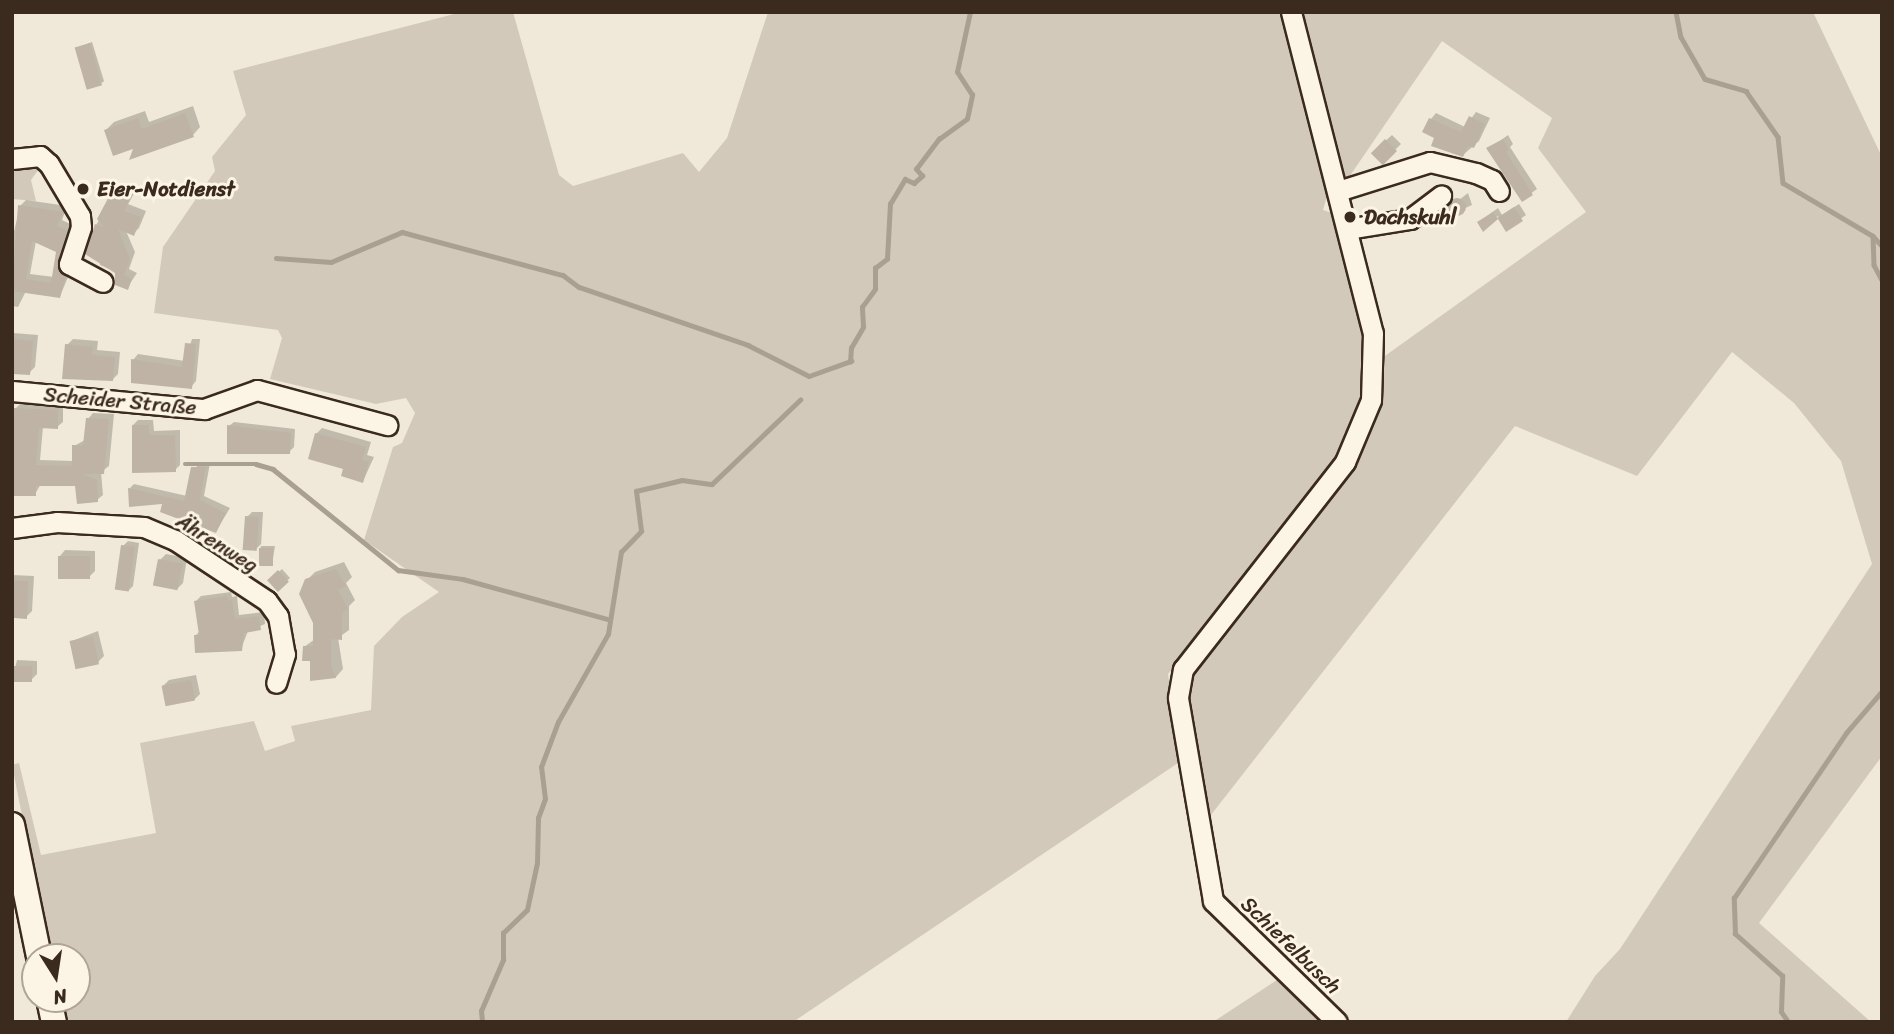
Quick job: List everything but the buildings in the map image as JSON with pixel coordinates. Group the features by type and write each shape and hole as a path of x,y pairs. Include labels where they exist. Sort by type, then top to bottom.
{"main road":[{"path":"12,825 20,903 34,943"}],"street":[{"path":"1291,12 1347,229 1409,219 1441,196"},
{"path":"12,159 40,156 49,164 79,216 81,227 69,264 103,282"},
{"path":"1338,191 1430,162 1476,173 1492,180 1499,191"},
{"name":"Schiefelbusch","path":"1337,1022 1213,901 1178,698 1183,668 1345,462 1371,400 1373,333 1347,229"},
{"name":"Scheider Straße","path":"12,391 204,409 257,390 387,425"},
{"name":"Ährenweg","path":"12,528 57,522 144,527 175,540 267,601 278,616 285,654 276,683"}],"shaded area":[{"path":"462,12 513,12 559,175 573,186 683,153 699,172 727,138 768,12 1283,12 1329,189 1323,210 1335,214 1366,334 1363,397 1338,458 1168,674 1181,761 793,1022 64,1022 62,1013 91,1013 91,943 47,943 12,765 19,763 41,855 156,833 140,743 254,721 265,751 295,741 291,726 371,710 374,646 402,617 439,592 364,540 393,447 402,443 415,413 406,398 376,404 270,379 282,338 278,330 154,313 163,247 215,171 212,157 246,115 233,71"},
{"path":"1301,12 1813,12 1882,157 1882,756 1759,923 1871,1022 1566,1022 1595,976 1620,949 1872,564 1841,461 1794,403 1732,352 1637,476 1515,426 1207,820 1187,694 1194,668 1379,402 1382,358 1586,212 1538,148 1552,118 1442,41 1345,183"},
{"path":"18,164 41,166 31,180 36,201 12,199 12,167"},
{"path":"1280,978 1324,1022 1213,1022"}],"waterway":[{"path":"850,362 851,348 863,327 862,307 875,289 875,268 887,259 890,204 905,179 914,183 922,176 916,169 939,139 967,119 972,95 957,72 970,12"},
{"path":"1676,12 1681,37 1705,79 1746,91 1778,137 1783,183 1873,236 1874,265 1882,280"},
{"path":"276,258 331,262 402,232 563,275 579,287 748,345 809,376 851,361"},
{"path":"1873,236 1882,246"},
{"path":"482,1022 481,1011 503,960 503,933 527,910 537,863 538,818 545,799 541,767 558,722 608,634 621,552 641,531 636,491 682,480 712,484 800,400"},
{"path":"185,464 256,464 273,469 398,570 463,579 607,619"},
{"path":"1788,1022 1781,1012 1782,976 1735,934 1734,898 1846,733 1882,691"}],"place":[{"name":"Eier-Notdienst","path":"83,189"},
{"name":"Dachskuhl","path":"1350,217"}]}
